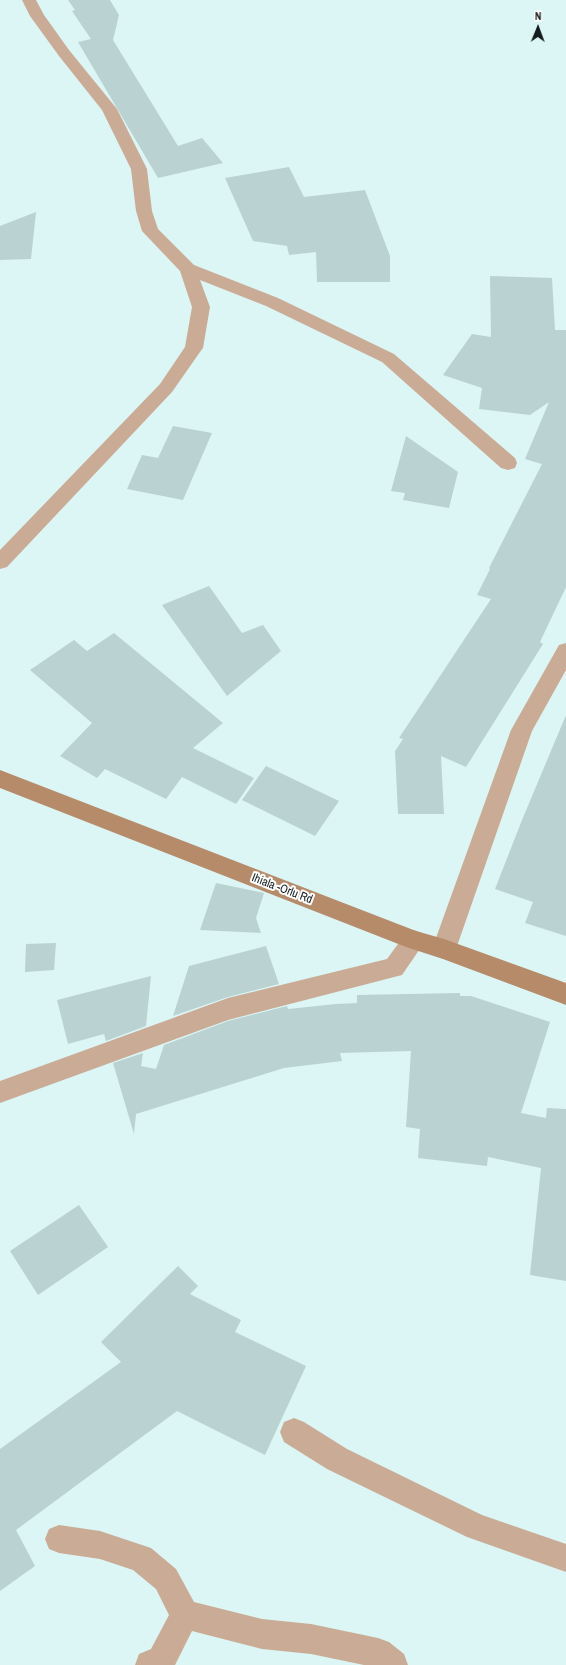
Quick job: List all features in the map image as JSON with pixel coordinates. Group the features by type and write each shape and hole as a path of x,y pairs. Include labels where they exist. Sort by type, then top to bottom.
{"main road":[{"name":"Ihiala -Orlu Rd","path":"0,779 414,940 444,949 566,994"}],"street":[{"path":"28,0 37,16 64,53 109,109 139,169 144,211 150,231 188,269 272,302 388,358 508,463"},
{"path":"0,562 166,388 194,348 201,307 188,269"},
{"path":"444,949 522,730 566,651"},
{"path":"0,1092 228,1009 394,968 414,940"},
{"path":"294,1432 337,1459 477,1527 566,1558"},
{"path":"59,1539 100,1545 141,1558 166,1580 185,1615 262,1634 311,1639 378,1653 393,1665"},
{"path":"150,1665 162,1660 185,1615"}],"building":[{"path":"68,0 110,0 119,15 113,40 178,146 202,138 223,163 158,178 78,42 91,39 72,11 75,10"},
{"path":"289,167 304,197 365,190 390,256 390,282 317,282 316,252 289,255 287,246 253,241 225,178"},
{"path":"36,212 31,259 0,260 0,226"},
{"path":"490,276 552,278 555,330 566,330 566,587 540,642 543,644 466,767 441,756 444,814 398,814 395,751 403,739 399,738 491,599 477,595 490,569 489,568 542,464 525,459 549,402 530,415 479,409 482,388 443,375 472,334 491,337"},
{"path":"173,426 212,433 183,500 127,489 142,455 158,458"},
{"path":"406,436 458,472 449,508 403,500 405,493 391,491"},
{"path":"209,586 242,633 263,625 281,651 227,696 162,605"},
{"path":"114,633 223,723 193,748 254,778 236,804 182,777 166,799 105,769 97,778 60,756 92,723 30,670 74,640 87,651"},
{"path":"566,715 566,936 525,923 533,902 495,889"},
{"path":"266,766 339,801 315,836 242,800"},
{"path":"216,883 264,893 256,918 261,933 200,930"},
{"path":"56,943 54,970 25,972 26,944"},
{"path":"266,946 279,984 228,997 173,1016 189,966"},
{"path":"151,976 146,1026 106,1041 104,1034 68,1044 57,1000"},
{"path":"460,993 460,996 471,996 550,1022 521,1113 546,1118 547,1108 566,1109 566,1281 530,1275 541,1168 488,1157 487,1166 418,1158 420,1129 406,1127 411,1051 340,1053 342,1061 284,1068 136,1114 134,1134 113,1063 143,1053 141,1066 156,1069 164,1045 228,1021 287,1006 288,1009 357,1003 357,995"},
{"path":"79,1205 108,1247 38,1295 10,1251"},
{"path":"178,1266 198,1286 190,1294 241,1320 235,1332 306,1366 265,1455 177,1411 16,1530 35,1566 0,1591 0,1449 121,1362 101,1342"}]}
